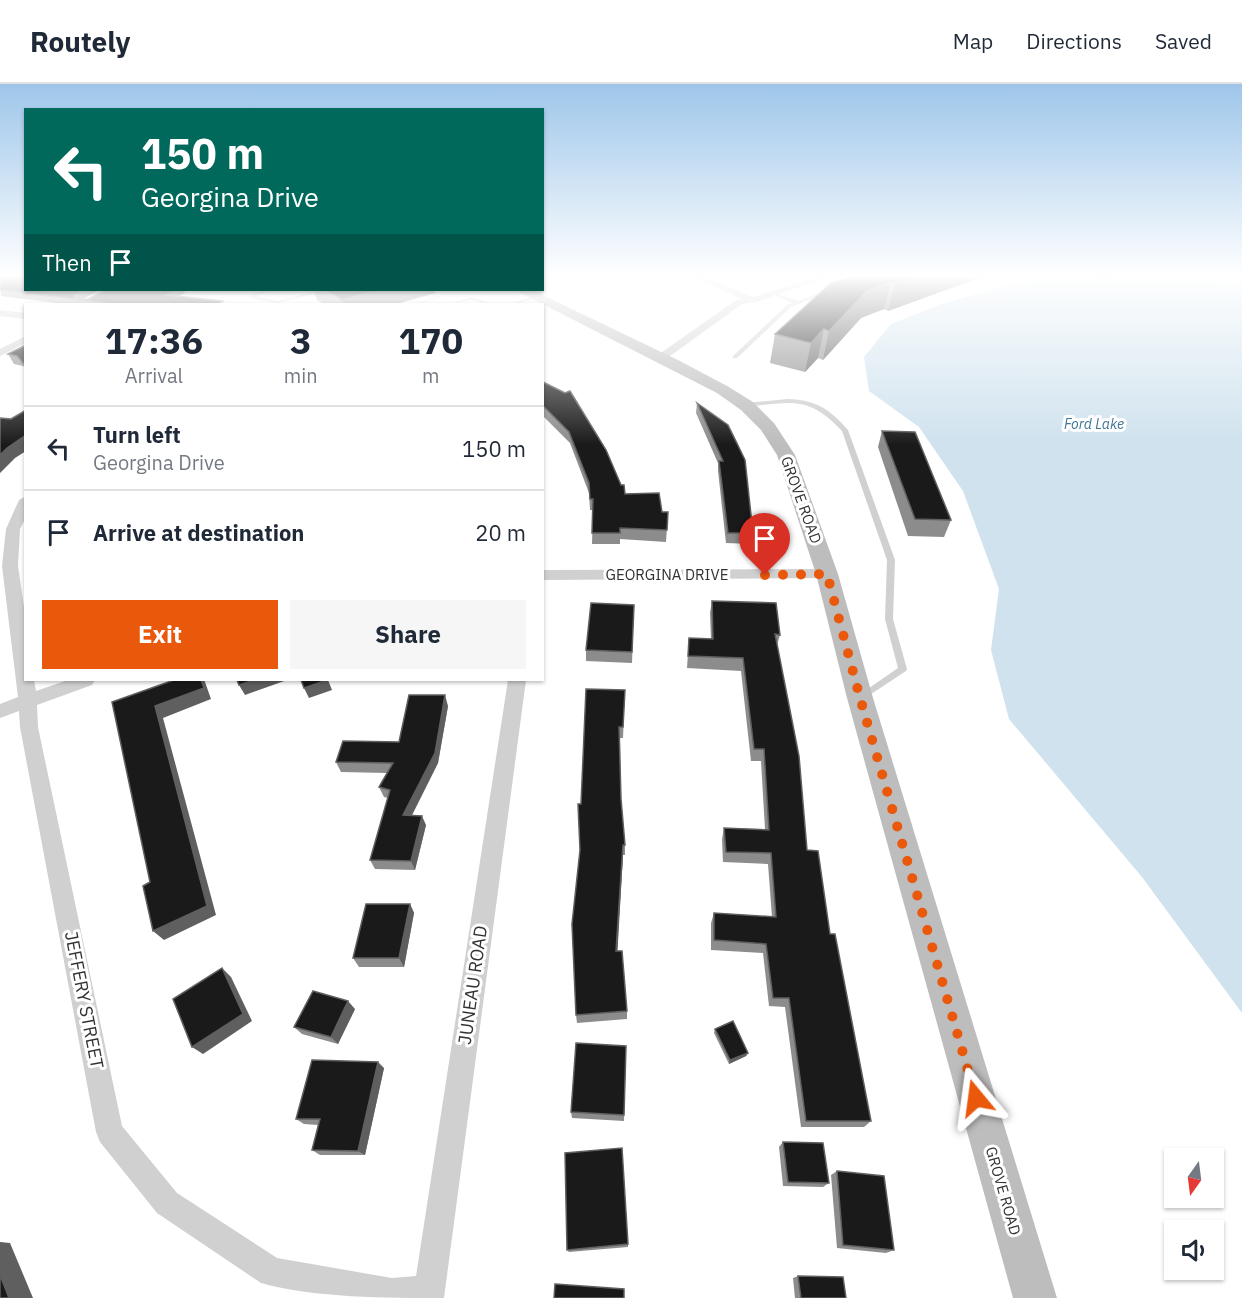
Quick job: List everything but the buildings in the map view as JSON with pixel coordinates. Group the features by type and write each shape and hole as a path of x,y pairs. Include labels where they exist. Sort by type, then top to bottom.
{"main road":[{"name":"GROVE ROAD","path":"609,332 668,360 746,405 768,427 786,454 827,574 860,698 1035,1298"}],"street":[{"path":"668,360 703,332"},
{"path":"668,360 717,332"},
{"path":"0,353 24,340"},
{"name":"JEFFERY STREET","path":"24,504 13,529 10,566 24,672"},
{"name":"GEORGINA DRIVE","path":"544,575 827,574"},
{"name":"JEFFERY STREET","path":"25,681 29,727 110,1132 167,1203 272,1272 392,1293 428,1294"},
{"path":"0,711 83,681"},
{"name":"JUNEAU ROAD","path":"428,1294 517,681"}],"lane":[{"path":"735,357 762,332"},
{"path":"746,405 801,399 833,415 845,430 891,560 890,619 903,669 860,698"}],"water":[{"name":"Ford Lake","path":"885,332 1242,332 1242,1013 1142,877 1009,719 991,650 999,589 963,491 919,427 869,391 864,357"}],"route":[{"path":"765,575 827,574 860,698 976,1098"}]}
